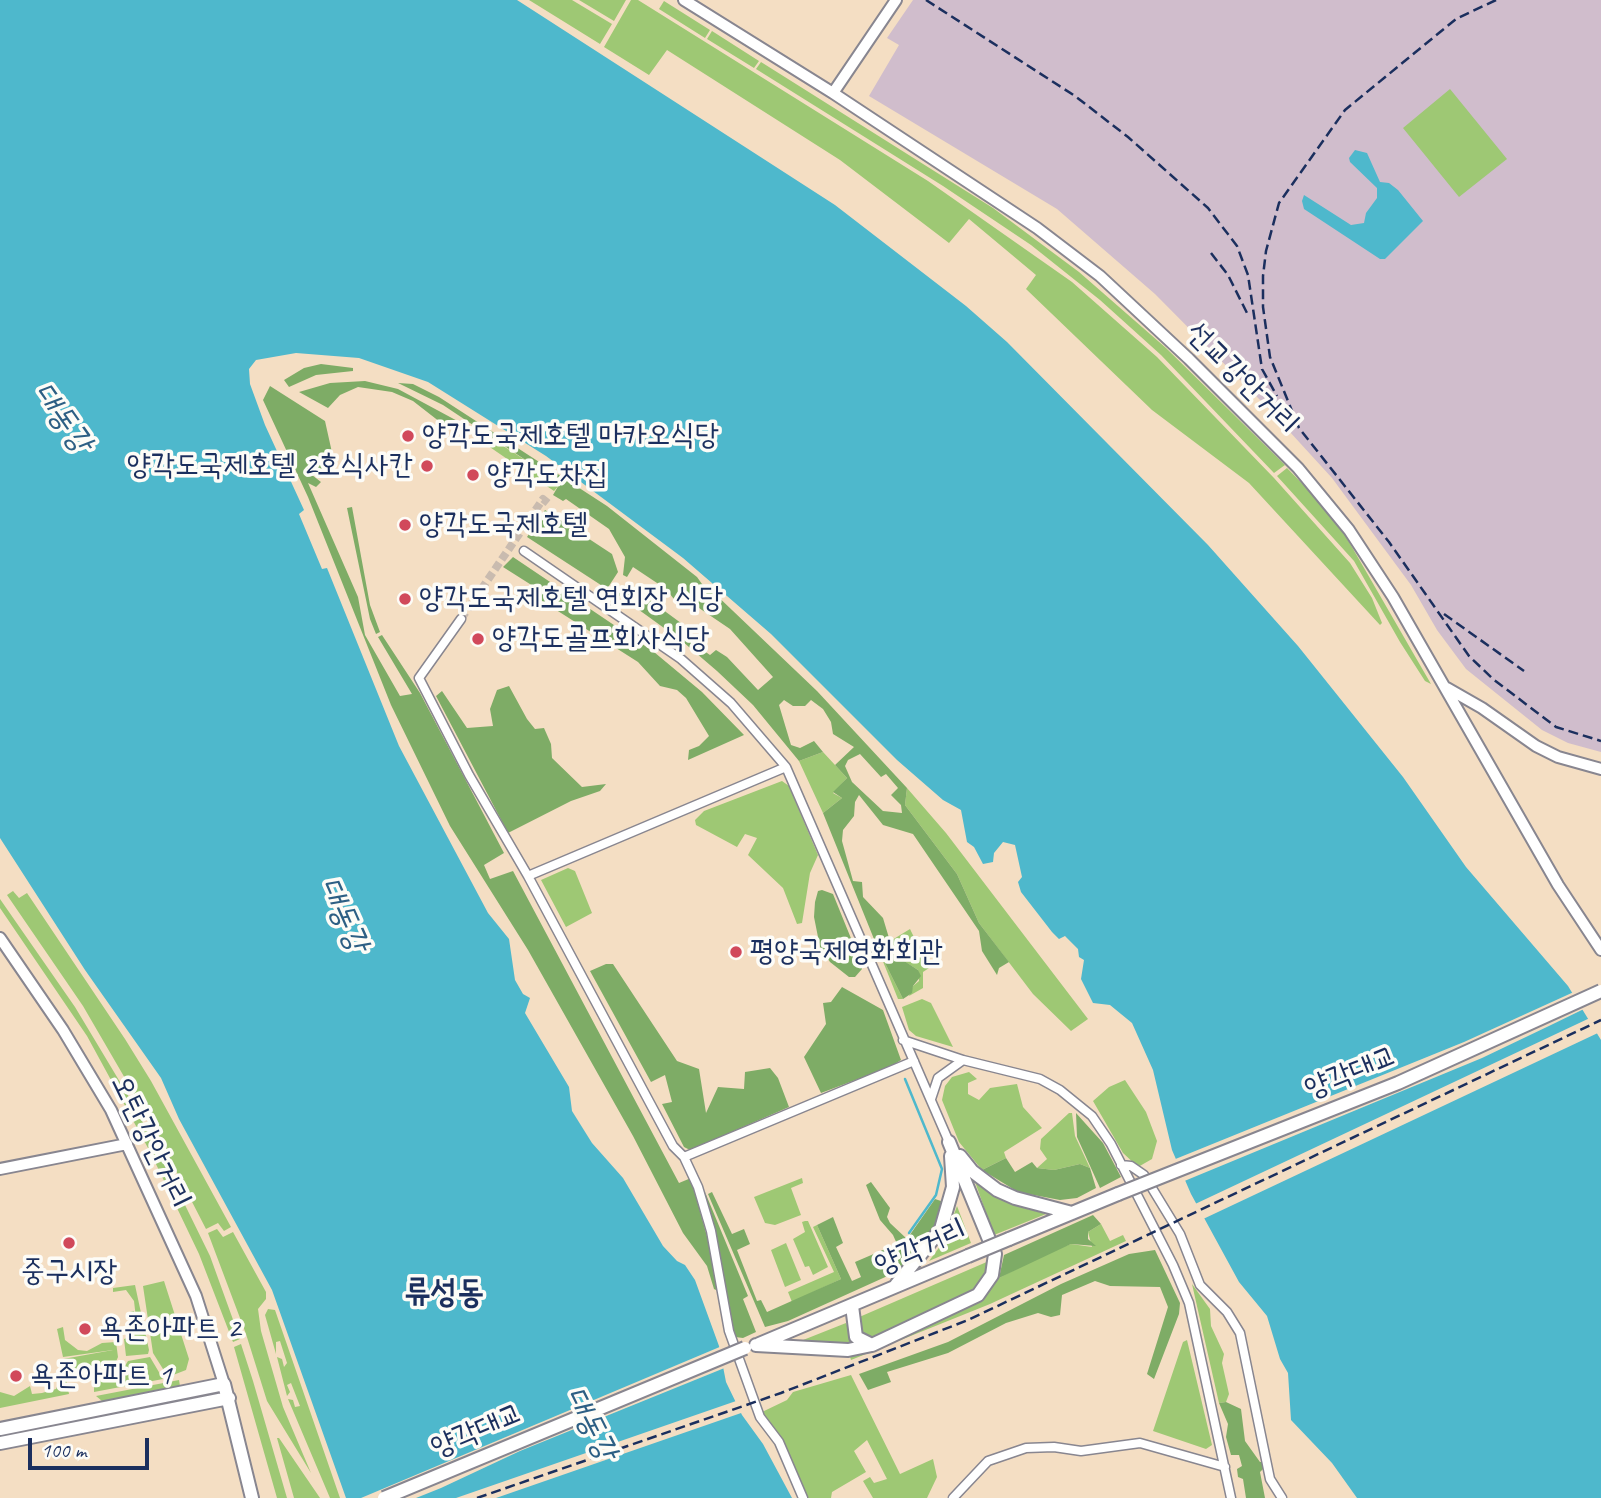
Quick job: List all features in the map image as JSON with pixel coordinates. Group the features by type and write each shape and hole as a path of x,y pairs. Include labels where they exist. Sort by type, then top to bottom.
{"main road":[{"name":"선교강안거리","path":"684,0 833,93 1037,228 1100,276 1189,359 1298,468 1334,512 1393,597 1558,885 1601,950"},
{"path":"833,93 896,0"},
{"path":"1445,687 1482,708 1536,746 1558,757 1601,769"},
{"name":"오탄강안거리","path":"0,938 62,1030 111,1110 196,1296 225,1384"},
{"name":"양각대교","path":"1118,1194 1398,1083 1601,991"},
{"path":"949,1142 972,1171 997,1190 1015,1198 1072,1213"},
{"path":"891,1291 916,1264 941,1229 953,1187 949,1142"},
{"path":"751,1346 848,1350 872,1345 978,1295 992,1275 995,1254 949,1142"},
{"path":"0,1169 127,1144"},
{"name":"양각거리","path":"751,1346 891,1291 1118,1194"},
{"path":"852,1306 856,1338 872,1345"},
{"name":"양각대교","path":"384,1498 751,1346"},
{"path":"0,1429 225,1384 252,1498"},
{"path":"0,1443 229,1398"}],"street":[{"path":"524,551 681,659 731,703 786,767 949,1142"},
{"path":"461,619 418,678 666,1134 684,1157 698,1187 711,1231 729,1331 760,1417 779,1442 803,1498"},
{"path":"528,876 786,767"},
{"path":"903,1040 963,1060 1040,1079 1060,1090 1092,1116 1121,1165 1189,1303 1231,1498"},
{"path":"931,1099 938,1078 963,1060"},
{"path":"684,1157 914,1061"},
{"path":"1121,1165 1131,1166 1144,1175 1180,1234 1200,1285 1227,1312 1240,1333 1270,1479 1282,1498"},
{"path":"953,1498 988,1461 1026,1448 1054,1447 1081,1451 1140,1443 1225,1467"}],"shaded area":[{"path":"913,0 1601,0 1601,752 1568,743 1542,730 1466,669 1437,630 1411,585 1332,478 1268,408 1155,294 1057,209 869,96 899,45 887,38"}],"green space":[{"path":"529,0 572,0 612,24 600,44"},
{"path":"579,0 626,0 614,21"},
{"path":"631,0 638,0 928,181 1072,282 1157,357 1274,478 1350,563 1372,598 1382,623 1380,625 1249,483 1152,410 1026,289 1036,275 969,219 949,243 840,160 667,50 649,75 604,47"},
{"path":"664,1 710,30 705,38 659,9"},
{"path":"712,31 759,61 754,68 707,39"},
{"path":"761,62 993,208 1079,272 1166,348 1285,465 1274,473 1161,355 1100,300 1031,245 943,186 756,69"},
{"path":"1450,89 1507,159 1459,197 1403,128"},
{"path":"321,364 353,368 353,371 316,375 289,387 284,380 304,368"},
{"path":"365,381 398,389 476,431 473,434 440,422 413,401 392,392 358,387 340,395 328,408 299,392 330,383"},
{"path":"398,383 413,384 439,397 607,506 697,577 707,591 711,590 817,691 907,788 905,805 957,874 979,923 1009,962 999,968 997,975 982,951 979,931 913,834 883,825 859,795 855,802 854,816 843,830 842,841 853,881 862,882 863,897 883,918 889,938 876,944 823,813 842,798 833,792 847,778 835,765 854,747 833,734 831,722 823,709 811,700 805,706 793,706 784,700 779,705 791,745 800,748 814,741 823,752 799,761 753,705 717,671 682,641 617,594 626,584 632,587 685,626 681,635 710,655 716,650 727,657 758,690 773,677 730,629 699,608 677,603 666,589 633,567 627,577 623,575 625,557 609,529 566,499 563,501 553,495 560,483 443,405","holes":["860,754 881,777 886,774 898,788 891,795 901,805 902,813 883,811 852,782 845,766 848,760"]},
{"path":"270,386 325,421 335,466 325,475 312,475 321,482 316,487 308,483 358,597 365,635 400,696 412,694 378,637 382,635 420,693 504,853 484,865 490,879 513,871 679,1183 691,1178 711,1251 718,1291 714,1289 707,1266 683,1233 633,1136 528,950 450,826 391,705 308,497 263,400"},
{"path":"483,433 561,483 554,491 478,439"},
{"path":"1287,468 1326,508 1345,535 1431,684 1425,681 1400,642 1354,561 1277,476"},
{"path":"352,507 370,605 380,632 376,634 370,619 347,508"},
{"path":"545,510 612,554 618,572 607,589 527,537"},
{"path":"513,557 654,652 702,692 744,735 688,760 689,750 699,746 709,736 686,698 677,690 660,686 638,662 539,599 533,586 503,567"},
{"path":"509,686 535,729 544,728 551,744 552,758 582,787 606,784 600,791 571,801 508,833 436,696 442,691 467,728 493,726 490,709 497,690"},
{"path":"823,752 847,778 833,793 842,798 823,813 799,761"},
{"path":"782,781 789,786 818,855 810,873 802,923 797,924 783,888 748,855 757,838 745,834 737,847 696,825 695,820 704,811"},
{"path":"907,788 946,833 1088,1019 1071,1031 1033,994 979,923 957,874 905,805"},
{"path":"568,868 575,871 592,913 566,927 541,880"},
{"path":"13,891 19,898 27,893 125,1039 231,1227 224,1231 218,1223 206,1229 154,1128 157,1126 155,1121 151,1123 83,1006 7,895"},
{"path":"818,891 833,894 861,963 862,969 855,977 849,977 830,962 820,947 814,917"},
{"path":"0,899 75,1007 135,1107 160,1156 154,1159 87,1036 0,908"},
{"path":"910,929 929,968 923,972 923,988 909,996 913,986 919,981 918,970 888,951 883,959 903,999 898,999 876,944 889,938 892,940"},
{"path":"889,951 918,970 921,976 913,986 912,993 903,999 883,959"},
{"path":"613,964 677,1061 699,1069 706,1113 718,1087 744,1089 745,1072 770,1068 778,1078 789,1107 690,1150 684,1147 662,1104 672,1102 665,1075 651,1082 590,971"},
{"path":"842,987 883,1010 901,1060 890,1067 821,1093 804,1057 826,1024 823,1003 831,1002"},
{"path":"922,999 931,1003 953,1047 916,1036 909,1030 902,1007"},
{"path":"969,1072 977,1079 968,1083 968,1094 979,1100 990,1088 1017,1084 1023,1107 1042,1128 1004,1152 1006,1158 982,1170 959,1142 942,1100 945,1086 952,1077"},
{"path":"1125,1080 1146,1112 1157,1141 1152,1159 1138,1167 1123,1153 1093,1101 1109,1087"},
{"path":"1072,1113 1075,1136 1090,1168 1080,1164 1054,1170 1037,1168 1047,1159 1040,1149 1041,1139"},
{"path":"1076,1113 1103,1143 1121,1177 1100,1188 1077,1137"},
{"path":"162,1158 210,1256 240,1339 233,1342 199,1254 155,1162"},
{"path":"1006,1158 1015,1172 1032,1162 1037,1168 1054,1170 1080,1164 1090,1168 1096,1188 1077,1198 1060,1200 1018,1192 982,1170"},
{"path":"802,1178 803,1183 791,1188 801,1215 775,1225 765,1223 754,1197"},
{"path":"871,1182 890,1208 887,1217 890,1223 907,1239 935,1199 944,1202 932,1233 903,1269 788,1321 765,1327 708,1194 712,1192 732,1234 744,1229 750,1244 737,1250 757,1301 761,1300 767,1312 841,1279 817,1225 833,1217 843,1243 836,1247 852,1281 861,1277 855,1262 897,1244 880,1220 866,1185"},
{"path":"975,1182 1013,1205 1046,1214 994,1235"},
{"path":"705,1192 748,1296 743,1299 756,1332 743,1338 735,1337 730,1327"},
{"path":"957,1206 971,1243 929,1261 944,1241"},
{"path":"1093,1215 1101,1224 1088,1232 1088,1239 1096,1246 1071,1244 999,1278 1004,1255"},
{"path":"808,1221 828,1267 813,1275 809,1266 805,1267 793,1239 805,1232 802,1222"},
{"path":"1101,1224 1110,1241 1123,1235 1126,1241 990,1304 851,1360 849,1353 886,1345 982,1301 999,1278 1051,1251 1071,1244 1092,1247 1088,1232"},
{"path":"817,1225 841,1279 792,1302 788,1292 834,1272 813,1227"},
{"path":"217,1229 223,1237 233,1232 266,1292 266,1299 258,1309 261,1331 283,1407 311,1473 267,1401 246,1334 208,1233"},
{"path":"786,1243 801,1280 785,1287 771,1250"},
{"path":"1155,1250 1180,1303 1179,1314 1154,1379 1147,1374 1168,1307 1160,1287 1110,1286 1095,1281 1062,1295 1060,1315 1051,1317 1038,1313 1006,1323 948,1353 887,1372 891,1382 868,1390 859,1374 948,1342 1061,1284 1129,1254"},
{"path":"989,1261 982,1279 968,1295 875,1338 862,1334 857,1318"},
{"path":"164,1281 189,1359 186,1370 168,1377 153,1353 143,1286"},
{"path":"1192,1284 1210,1309 1211,1326 1224,1354 1222,1363 1229,1394 1226,1402 1219,1403"},
{"path":"135,1285 149,1350 148,1354 126,1356 124,1339 134,1336 130,1312 134,1311 137,1327 134,1301 126,1290 113,1292 113,1288"},
{"path":"268,1309 275,1310 340,1498 330,1498 288,1399 293,1400 295,1407 300,1406 291,1383 287,1385 290,1392 287,1396 277,1357 282,1359 284,1367 287,1363 280,1341 276,1342 276,1354 265,1315"},
{"path":"846,1323 854,1342 851,1345 793,1344"},
{"path":"63,1327 65,1340 78,1350 87,1351 102,1343 116,1342 118,1357 115,1364 65,1371 63,1359 113,1350 63,1357 57,1329"},
{"path":"1187,1340 1212,1445 1206,1449 1153,1431 1183,1342"},
{"path":"241,1344 287,1498 277,1498 234,1347"},
{"path":"150,1357 163,1379 94,1392 94,1376 123,1369 128,1361"},
{"path":"851,1375 900,1474 933,1459 937,1477 927,1498 873,1498 863,1481 870,1477 874,1483 887,1479 867,1440 854,1451 866,1472 832,1492 831,1498 807,1498 762,1412 787,1400 793,1392"},
{"path":"66,1379 69,1394 0,1408 0,1392 14,1396 30,1386 32,1394 42,1393 56,1389 59,1381"},
{"path":"179,1380 180,1386 102,1401 96,1396"},
{"path":"1226,1402 1241,1409 1245,1441 1260,1462 1264,1462 1265,1467 1260,1472 1265,1498 1246,1498 1243,1479 1238,1477 1237,1469 1242,1466 1239,1455 1231,1455 1226,1437 1228,1424 1219,1403"},
{"path":"279,1438 320,1498 294,1498"}],"water":[{"name":"대동강","path":"0,0 517,0 835,205 966,306 1007,342 1208,545 1298,646 1403,777 1466,867 1568,986 1601,1040 1601,1498 1357,1498 1332,1463 1291,1420 1288,1373 1280,1359 1267,1316 1239,1282 1191,1194 1172,1150 1153,1070 1132,1023 1110,1005 1093,1003 1081,979 1084,960 1079,957 1078,949 1065,936 1059,939 1052,932 1021,892 1018,882 1022,877 1015,845 1003,842 994,853 993,862 983,864 974,847 967,842 961,810 943,800 897,760 771,634 683,558 546,456 428,382 359,358 296,353 256,360 249,369 250,384 265,425 304,510 299,514 322,569 327,568 399,746 488,913 509,939 515,980 523,994 530,998 525,1013 569,1087 572,1111 592,1143 623,1178 663,1246 677,1261 685,1265 695,1280 719,1346 726,1382 742,1415 763,1444 792,1498 346,1498 272,1290 179,1119 161,1078 85,970 0,838"},
{"path":"1355,150 1367,153 1380,182 1389,183 1398,190 1423,221 1385,259 1380,259 1304,209 1304,195 1351,225 1364,223 1366,213 1377,198 1377,188 1350,162 1349,158"}],"pier":[{"path":"1576,991 1586,1008 1482,1058 1182,1182 1173,1160 1464,1042"},
{"path":"1592,1017 1600,1032 1201,1220 1193,1205"},
{"path":"722,1346 727,1367 520,1451 441,1488 416,1498 361,1498"},
{"path":"739,1400 744,1412 496,1498 456,1498"}],"waterway":[{"path":"905,1079 942,1169 936,1195 909,1233"}],"tunnel":[{"path":"461,619 543,499 548,503"}],"railway":[{"path":"926,0 1075,96 1128,137 1208,208 1237,246 1248,275 1262,369 1277,396"},
{"path":"1496,0 1456,19 1345,110 1279,203 1266,251 1263,276 1263,307 1270,357 1299,428 1389,542 1469,656 1493,679 1556,727 1601,741"},
{"path":"1211,253 1228,275 1247,313"},
{"path":"1444,614 1524,671"},
{"path":"477,1498 781,1393 968,1320 1601,1020"}],"place":[{"name":"양각도국제호텔 마카오식당","path":"408,436"},
{"name":"양각도국제호텔 2호식사칸","path":"427,466"},
{"name":"양각도차집","path":"473,475"},
{"name":"양각도국제호텔","path":"405,525"},
{"name":"양각도국제호텔 연회장 식당","path":"405,599"},
{"name":"양각도골프회사식당","path":"478,639"},
{"name":"평양국제영화회관","path":"736,952"},
{"name":"중구시장","path":"69,1243"},
{"name":"욕존아파트 2","path":"85,1329"},
{"name":"욕존아파트 1","path":"16,1376"}],"district":[{"name":"류성동","path":"444,1293"}]}
